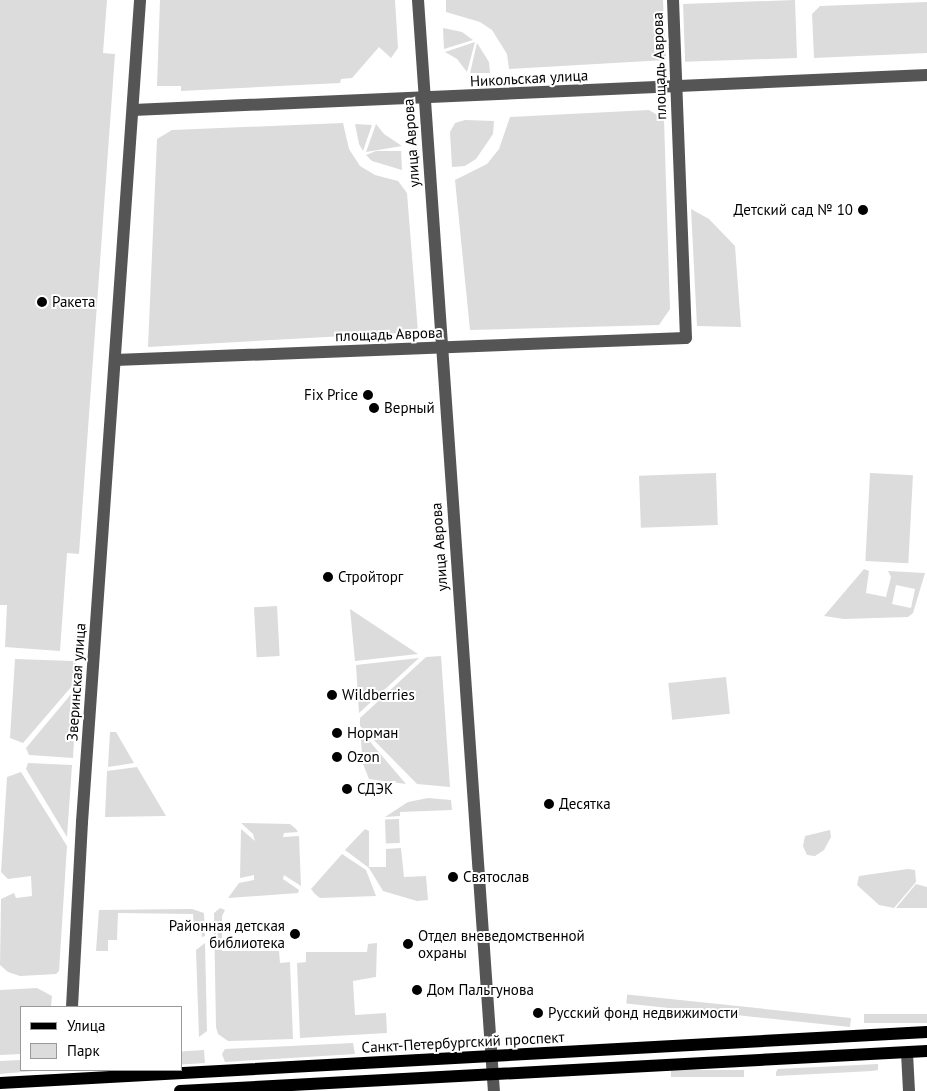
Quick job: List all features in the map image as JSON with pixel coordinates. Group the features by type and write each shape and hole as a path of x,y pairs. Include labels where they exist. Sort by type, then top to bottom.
{"main road":[{"name":"Санкт-Петербургский проспект","path":"182,1069 491,1057 927,1032"},
{"path":"180,1091 927,1051"},
{"name":"Санкт-Петербургский проспект","path":"0,1083 70,1074 144,1071"}],"street":[{"path":"115,360 140,0"},
{"name":"улица Аврова","path":"418,0 494,1091"},
{"name":"площадь Аврова","path":"115,360 686,338 673,0"},
{"name":"Никольская улица","path":"133,110 927,75"},
{"name":"Зверинская улица","path":"72,1006 115,360"},
{"path":"907,1052 909,1091"}],"green space":[{"name":"Ракета","path":"0,0 107,0 103,53 115,54 79,554 67,553 60,651 5,647 7,605 0,605"},
{"path":"160,0 395,0 398,48 391,58 379,47 352,78 341,79 340,83 181,91 181,86 157,86"},
{"path":"446,0 663,0 666,60 509,69 507,54 492,30 480,22 446,12"},
{"path":"795,0 797,58 685,62 683,4"},
{"path":"927,2 927,53 814,58 812,14 820,6"},
{"path":"443,28 462,32 473,40 444,49"},
{"path":"475,42 467,72 457,59 445,52"},
{"path":"477,43 489,62 490,73 470,73"},
{"path":"649,110 664,119 670,309 659,325 470,330 455,180 487,164 499,149 510,117"},
{"path":"465,120 494,121 493,134 476,159 465,166 452,167 450,132 455,123"},
{"path":"343,123 349,149 360,166 375,175 398,181 407,193 418,332 148,347 157,139 172,130"},
{"path":"355,124 372,125 363,151 359,144"},
{"path":"376,124 384,134 402,146 366,152"},
{"path":"376,151 401,151 402,170 372,161 366,155"},
{"path":"691,209 709,219 735,246 741,327 697,326"},
{"path":"716,473 718,525 641,528 639,476"},
{"path":"870,473 913,475 908,563 865,561"},
{"path":"864,569 869,571 866,593 886,597 891,577 888,571 925,573 913,613 908,617 844,619 824,616","holes":["896,585 915,589 911,608 892,604"]},
{"path":"277,606 280,656 257,657 254,607"},
{"path":"350,609 418,654 355,661"},
{"path":"441,656 450,787 417,784 360,726 360,718 426,657"},
{"path":"419,658 359,713 356,665"},
{"path":"15,659 73,661 79,667 78,679 23,743 10,738"},
{"path":"726,677 730,714 672,720 668,683"},
{"path":"77,687 73,758 29,755 26,748"},
{"path":"360,730 406,784 369,779 363,764"},
{"path":"110,732 116,732 134,763 108,767"},
{"path":"28,763 72,765 67,837 26,769"},
{"path":"137,767 166,816 105,817 107,771"},
{"path":"21,772 67,846 59,971 56,974 20,976 8,972 0,965 1,899 14,893 16,898 32,896 31,876 8,879 1,872 7,777"},
{"path":"428,798 451,800 452,810 400,812 400,816 385,817 408,802"},
{"path":"385,819 399,819 400,843 386,843"},
{"path":"241,823 290,824 296,829 298,832 284,833 283,837 299,836 301,886 284,875 283,879 299,890 298,893 228,898 239,883 254,880 254,875 240,878 241,829 255,841 253,834"},
{"path":"365,829 369,831 369,867 386,867 386,849 401,848 404,877 426,876 428,900 417,901 383,891 369,868 345,850"},
{"path":"830,830 831,837 824,850 815,856 807,855 803,846 805,836"},
{"path":"342,854 366,870 376,896 320,898 315,894 311,889"},
{"path":"908,869 915,870 916,882 894,908 879,905 857,885 859,876"},
{"path":"916,884 927,887 927,908 896,908"},
{"path":"220,908 225,910 222,916 222,951 279,951 280,963 290,962 293,1039 228,1041 218,1034 216,1027 214,913"},
{"path":"192,909 204,913 205,936 202,937 201,926 194,927 193,914 118,913 117,940 108,940 108,951 96,951 99,910"},
{"path":"205,943 207,1031 199,1037 196,950"},
{"path":"377,943 376,977 353,981 355,1015 386,1013 387,1033 300,1038 297,963 306,962 306,952 367,952 368,944"},
{"path":"37,988 52,996 51,1006 20,1006 20,1054 0,1055 0,990"},
{"path":"627,994 851,1018 850,1027 626,1003"},
{"path":"864,1014 927,1014 927,1023 864,1023"},
{"path":"353,1043 355,1054 225,1062 222,1054 225,1049"},
{"path":"204,1050 205,1063 182,1065 182,1052"},
{"path":"20,1060 20,1071 34,1071 0,1074 0,1061"},
{"path":"878,1064 878,1070 872,1071 776,1076 778,1069"},
{"path":"671,1070 744,1070 744,1077 671,1077"}],"place":[{"name":"Детский сад № 10","path":"863,210"},
{"name":"Ракета","path":"42,302"},
{"name":"Fix Price","path":"368,395"},
{"name":"Верный","path":"374,408"},
{"name":"Стройторг","path":"328,577"},
{"name":"Wildberries","path":"332,695"},
{"name":"Норман","path":"337,733"},
{"name":"Ozon","path":"337,757"},
{"name":"СДЭК","path":"347,789"},
{"name":"Десятка","path":"549,804"},
{"name":"Святослав","path":"453,877"},
{"name":"Районная детская библиотека","path":"295,934"},
{"name":"Отдел вневедомственной охраны","path":"408,944"},
{"name":"Дом Пальгунова","path":"417,990"},
{"name":"Русский фонд недвижимости","path":"538,1013"}]}
